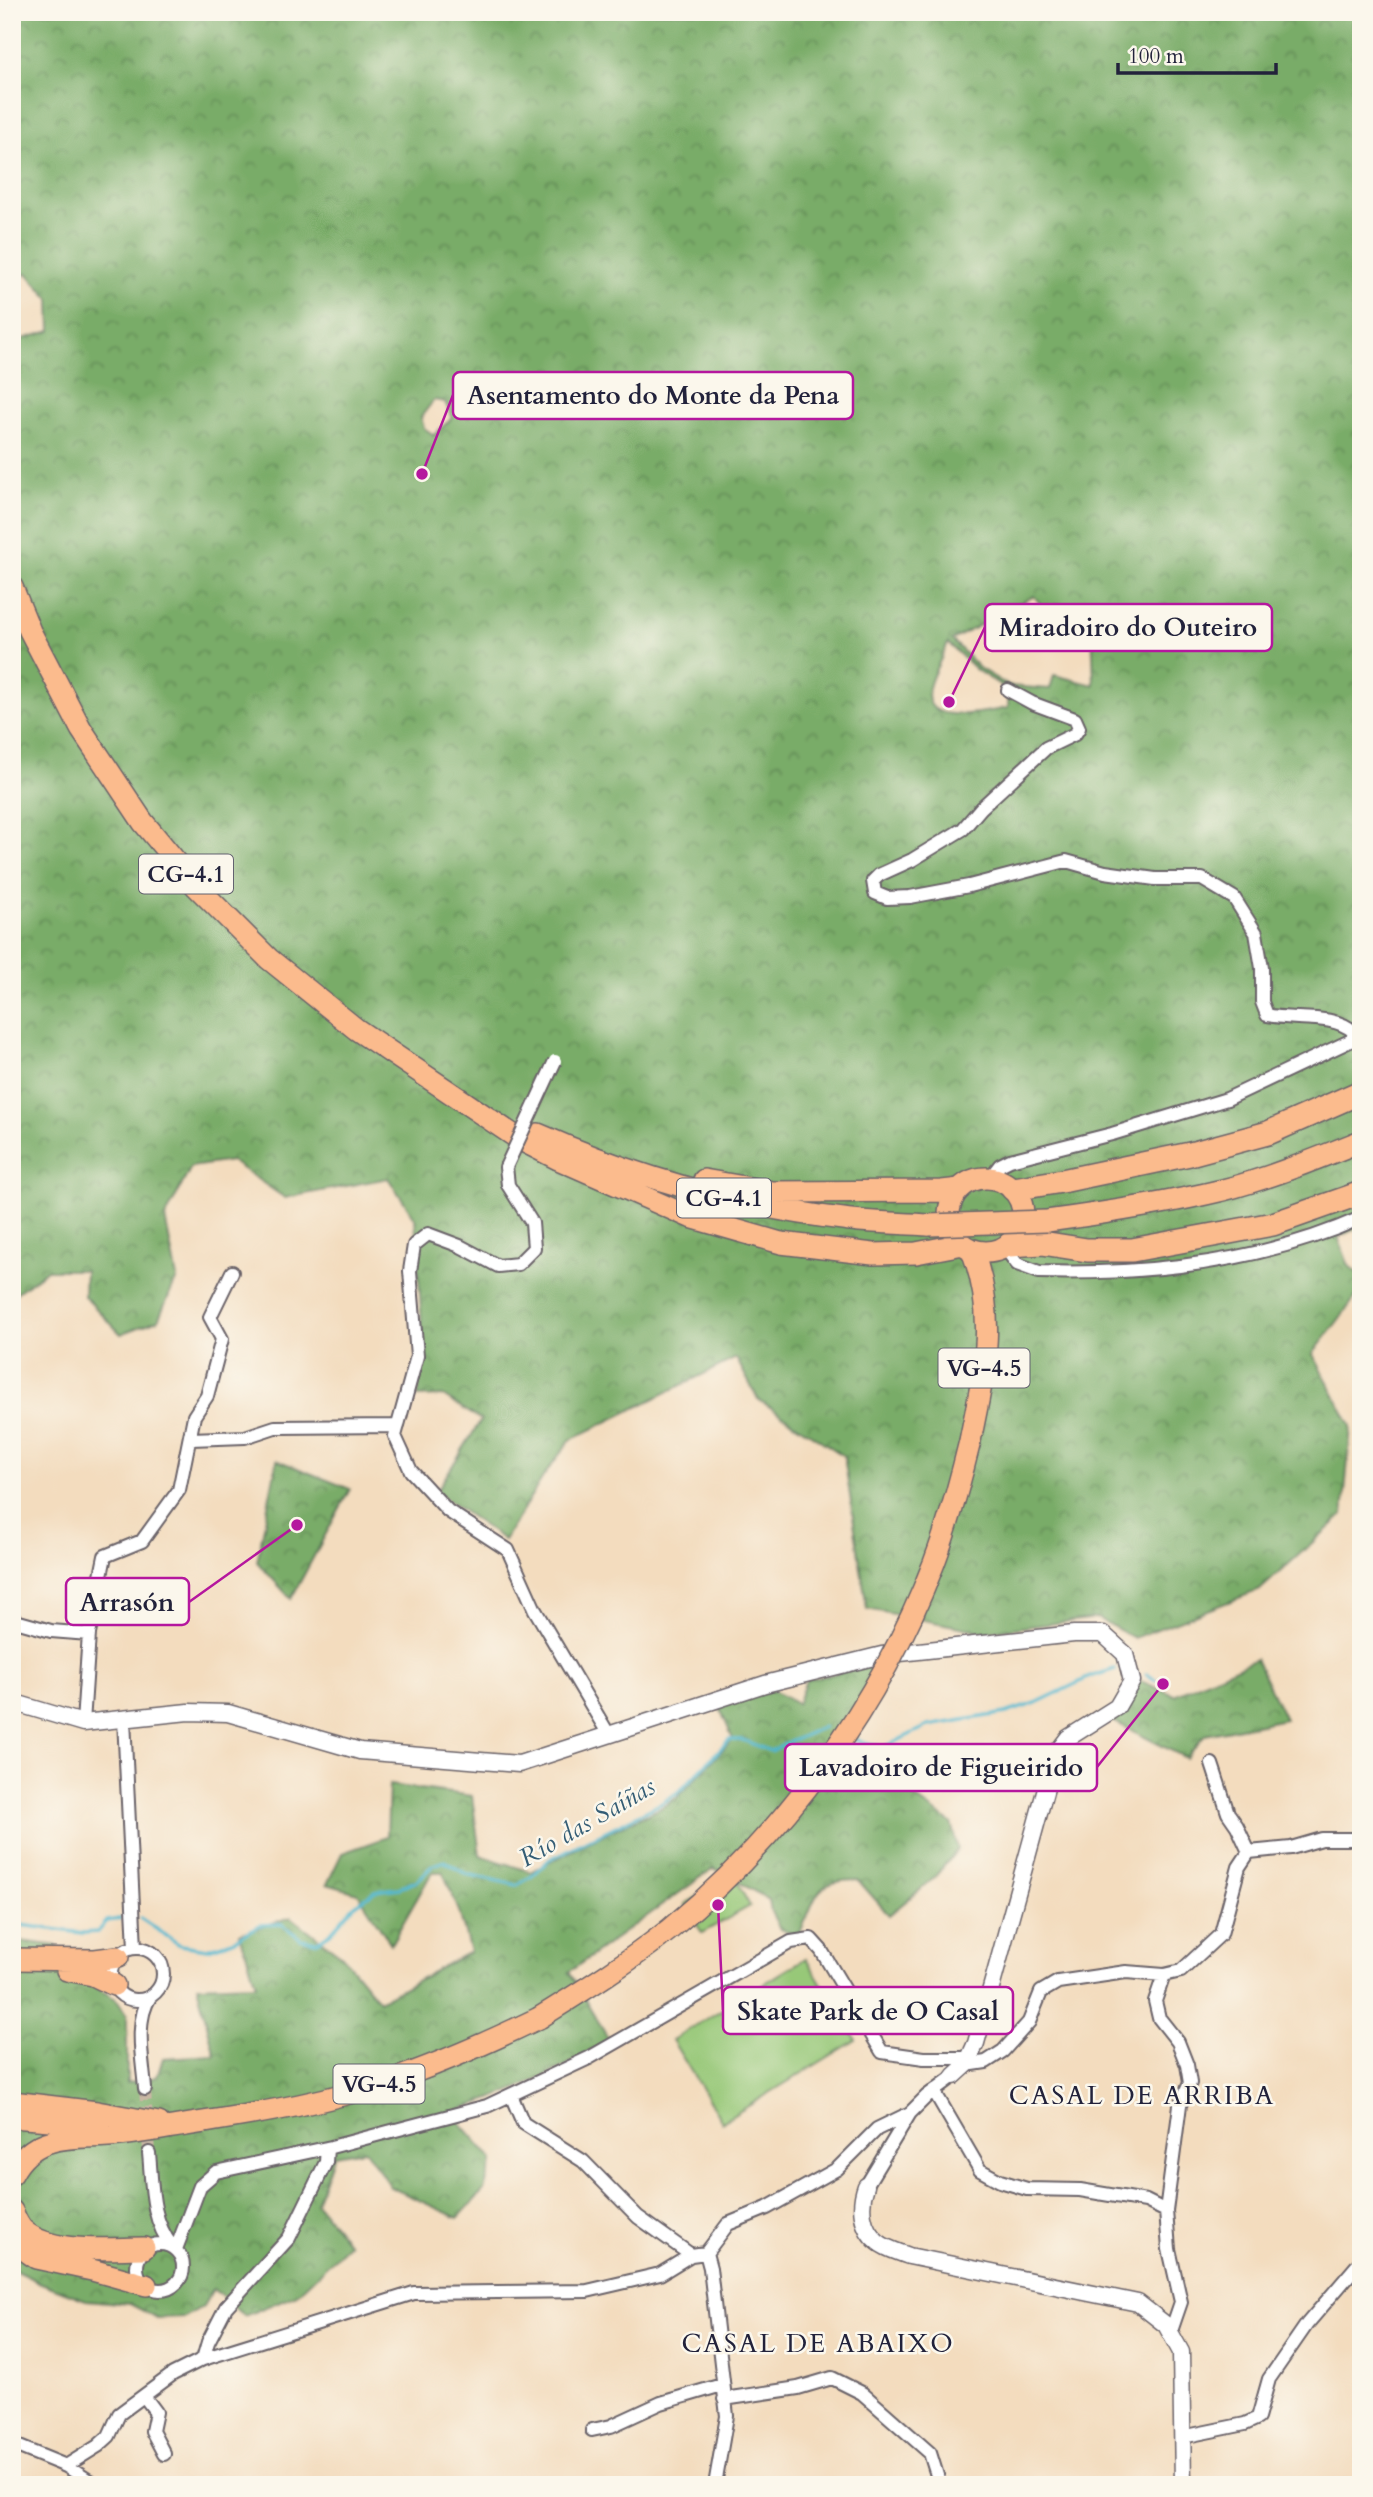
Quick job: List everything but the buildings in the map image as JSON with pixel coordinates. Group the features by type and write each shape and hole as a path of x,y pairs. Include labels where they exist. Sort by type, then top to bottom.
{"highway":[{"name":"CG-4.1","path":"12,587 30,631 81,729 143,821 196,886 269,958 356,1029 445,1088 593,1158 654,1180 751,1205 845,1220 929,1224 1047,1221 1142,1208 1225,1189 1300,1165 1361,1141"},
{"path":"445,1088 519,1139 690,1217 781,1243 873,1254 916,1253 967,1247 983,1253 1042,1243 1087,1250 1132,1250 1273,1224 1361,1193"},
{"path":"1013,1189 1190,1154 1268,1133 1361,1093"},
{"path":"528,1129 677,1175 773,1192 942,1192 960,1189"},
{"path":"990,1178 1013,1189 1024,1212 1018,1236 1003,1248 986,1279 985,1294 967,1247 951,1227 949,1217 950,1207 960,1189 969,1182 990,1178"},
{"name":"VG-4.5","path":"12,2117 79,2124 211,2121 308,2103 390,2081 447,2060 539,2018 629,1960 670,1929 753,1851 825,1764 888,1663 938,1551 954,1503 970,1441 987,1349 985,1294"},
{"path":"12,1959 95,1961 126,1952"},
{"path":"12,1969 80,1971 120,1991"},
{"path":"12,2102 97,2112 159,2123"},
{"path":"12,2174 19,2161 35,2147 56,2139 120,2135 211,2121"},
{"path":"12,2211 22,2229 40,2241 65,2248 145,2248"},
{"path":"12,2241 36,2258 102,2272 146,2285"}],"street":[{"path":"990,1178 1000,1166 1010,1160 1227,1099 1352,1040 1354,1032 1347,1026 1307,1017 1267,1015 1262,1002 1262,968 1256,933 1234,898 1202,879 1155,879 1105,872 1066,861 969,886 910,897 887,898 875,893 873,881 879,875 912,860 963,829 981,808 1046,748 1074,734 1079,728 1075,719 1032,703 1008,690"},
{"path":"555,1061 506,1167 508,1185 531,1223 534,1248 518,1264 498,1266 460,1245 428,1234 414,1245 410,1270 417,1356 395,1436 411,1471 448,1511 508,1550 535,1610 609,1735"},
{"path":"1003,1248 1017,1264 1040,1272 1186,1267 1270,1250 1361,1218"},
{"path":"83,1723 89,1634 105,1556 142,1541 179,1490 194,1416 207,1396 222,1339 210,1317 232,1272"},
{"path":"191,1439 245,1437 275,1427 398,1426"},
{"path":"12,1620 51,1631 89,1634"},
{"path":"12,1702 83,1723 188,1712 228,1713 360,1751 519,1764 765,1684 882,1655 1103,1633 1125,1654 1132,1681 1117,1707 1068,1738 1055,1755 976,2043 963,2066 910,2113 866,2186 862,2208 870,2235 880,2244 909,2256 1138,2303 1166,2325 1181,2352 1183,2485"},
{"path":"124,1719 126,1952 111,1970 120,1991 132,2007 142,2035"},
{"path":"1212,1765 1228,1813 1249,1852"},
{"path":"1249,1852 1291,1848 1322,1839 1361,1839"},
{"path":"174,2248 200,2186 216,2172 327,2148 487,2106 589,2058 791,1942 811,1939 821,1950 882,2052 963,2066 986,2062 1003,2051 1029,2022 1041,1992 1058,1982 1126,1972 1164,1975 1181,1971 1221,1934 1239,1867 1249,1852"},
{"path":"126,1952 152,1953 162,1967 161,1984 149,1997 143,2017 145,2089"},
{"path":"1164,1975 1155,2001 1159,2018 1178,2042 1190,2083 1180,2105 1166,2211 1169,2249 1181,2302 1170,2334"},
{"path":"120,1991 138,2000 149,1997"},
{"path":"934,2091 979,2170 1027,2189 1080,2190 1146,2201 1166,2211"},
{"path":"511,2095 523,2123 583,2161 638,2217 691,2255"},
{"path":"66,2466 109,2436 119,2414 173,2375 203,2359 414,2293 587,2291 660,2274 691,2255 706,2253 728,2224 767,2208 837,2169 877,2129 910,2113"},
{"path":"203,2359 208,2342 226,2306 289,2238 326,2162 327,2148"},
{"path":"149,2153 155,2209 164,2235 183,2263 183,2271 175,2284 160,2290 141,2280 136,2266 151,2236 155,2209"},
{"path":"145,2248 159,2243 174,2248"},
{"path":"706,2253 727,2416 715,2485"},
{"path":"1182,2437 1245,2424 1258,2418 1269,2379 1307,2324 1361,2261"},
{"path":"724,2399 798,2388 832,2378 862,2393 930,2453 940,2485"},
{"path":"592,2430 611,2426 661,2403 722,2385"},
{"path":"144,2396 156,2412 152,2431 164,2454"},
{"path":"12,2444 66,2466 96,2485"}],"green space":[{"path":"12,12 1361,12 1361,1226 1338,1237 1349,1266 1361,1276 1361,1290 1313,1354 1351,1426 1343,1515 1260,1590 1134,1638 1097,1618 985,1632 867,1609 844,1456 758,1399 736,1358 570,1440 543,1477 504,1540 436,1492 481,1420 443,1396 418,1397 423,1343 415,1218 388,1178 285,1198 231,1161 191,1167 165,1218 177,1278 158,1320 121,1334 84,1296 85,1270 47,1270 12,1296 12,342 51,331 50,299 27,273 12,281","holes":["434,400 445,402 452,418 434,435 424,428 421,417","1034,596 1068,640 1092,625 1094,685 1054,675 1050,689 1009,686 979,668 952,640","948,643 976,670 1008,690 1008,708 970,714 943,713 933,708 928,698 934,674"]},
{"path":"277,1460 350,1489 291,1599 257,1562"},
{"path":"1256,1659 1285,1719 1205,1735 1186,1758 1107,1718 1138,1680 1174,1695"},
{"path":"883,1663 836,1740 856,1757 871,1761 888,1771 907,1792 951,1823 958,1849 933,1879 889,1915 858,1880 832,1883 818,1893 800,1932 793,1933 780,1929 771,1912 769,1900 714,1868 569,1972 609,2040 533,2082 451,2112 493,2160 484,2190 458,2218 390,2187 365,2150 334,2155 316,2203 349,2244 297,2294 244,2316 213,2289 203,2306 185,2317 157,2318 130,2304 86,2300 12,2269 12,1940 58,1946 80,1979 116,1999 127,2015 127,2083 157,2077 163,2058 215,2055 197,1986 256,1984 240,1934 291,1917 342,1956 379,2001 470,1952 459,1911 443,1872 432,1872 391,1944 358,1893 327,1884 342,1853 387,1837 389,1785 472,1796 480,1855 531,1872 678,1797 733,1739 718,1704 770,1689 797,1704 806,1680"},
{"path":"734,1877 750,1906 702,1933 685,1904"},
{"path":"806,1958 856,2040 722,2122 672,2040"}],"waterway":[{"name":"Río das Saíñas","path":"850,1737 882,1748 928,1726 1006,1713 1036,1703 1090,1677 1115,1669"},
{"name":"Río das Saíñas","path":"1146,1674 1156,1680"},
{"name":"Río das Saíñas","path":"140,1918 180,1945 208,1949 235,1940 260,1925 282,1924 301,1939 316,1942 330,1933 354,1906 375,1891 399,1888 417,1881 432,1866 444,1861 466,1874 517,1885 531,1877 550,1859 662,1803 680,1791 729,1740 743,1740 770,1751 823,1727"},
{"name":"Río das Saíñas","path":"12,1924 83,1933 98,1932 107,1921 120,1919"}],"tunnel":[{"path":"145,2089 149,2153"}],"place":[{"name":"Asentamento do Monte da Pena","path":"422,474"},
{"name":"Miradoiro do Outeiro","path":"949,702"},
{"name":"Arrasón","path":"297,1525"},
{"name":"Lavadoiro de Figueirido","path":"1163,1684"},
{"name":"Skate Park de O Casal","path":"718,1905"}],"district":[{"name":"CASAL DE ARRIBA","path":"1142,2095"},
{"name":"CASAL DE ABAIXO","path":"818,2343"}]}
